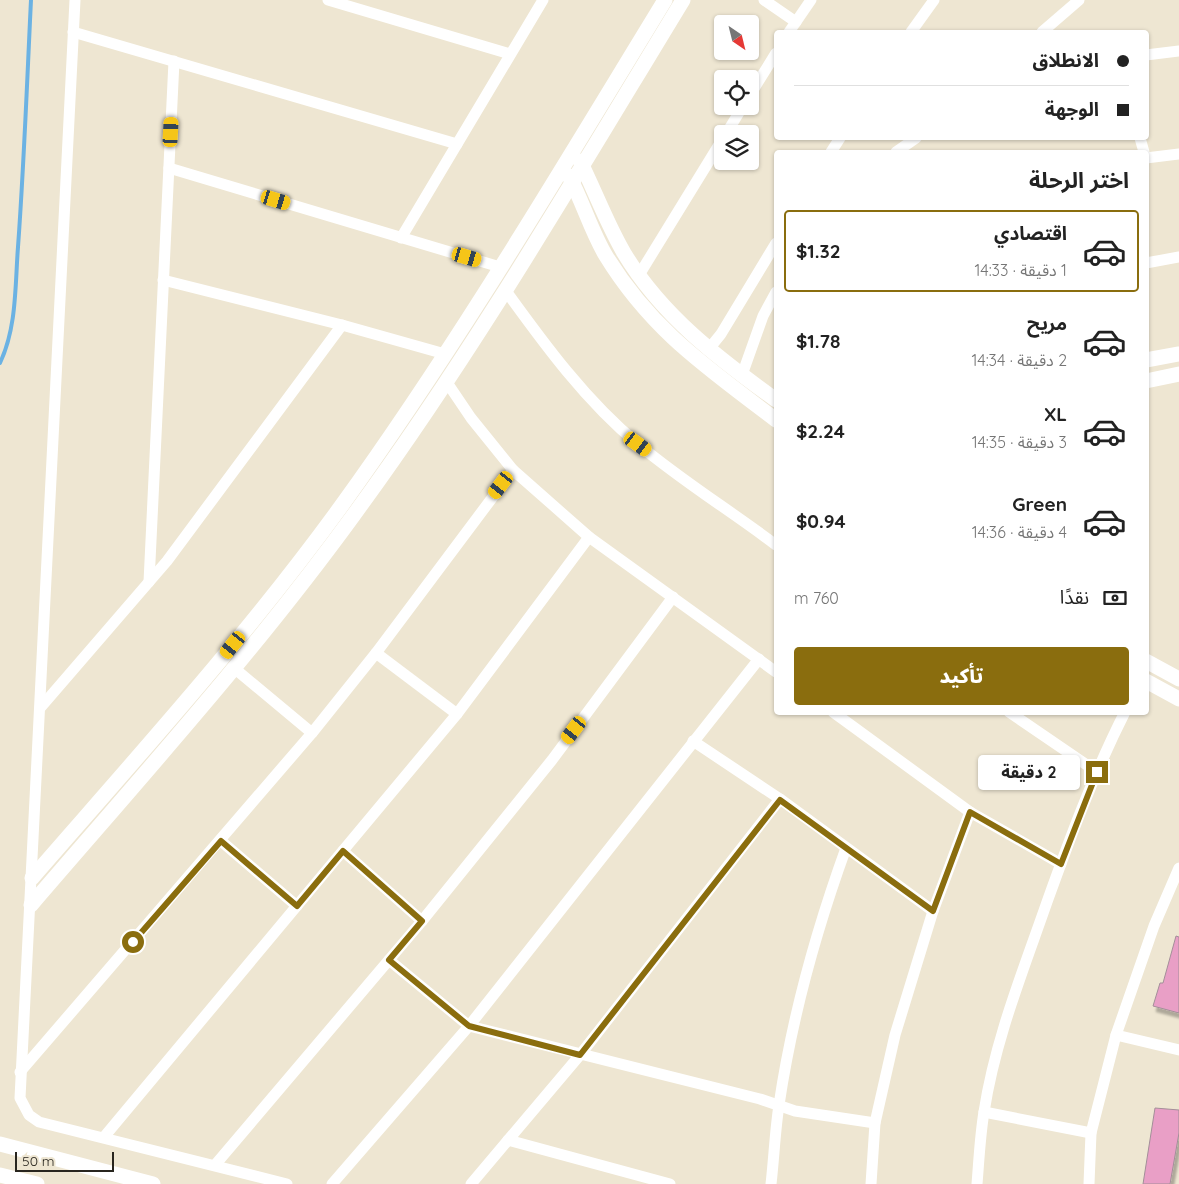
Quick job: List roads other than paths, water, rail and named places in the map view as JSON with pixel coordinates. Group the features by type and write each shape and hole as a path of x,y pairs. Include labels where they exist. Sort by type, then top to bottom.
{"street":[{"path":"75,0 20,1098 29,1115 39,1122 287,1184"},
{"path":"328,0 510,54"},
{"path":"401,238 543,0"},
{"path":"32,878 222,659 316,539 378,455 446,354 665,0"},
{"path":"31,905 234,668 329,548 446,381 506,291 683,0"},
{"path":"764,0 796,22"},
{"path":"790,30 811,0"},
{"path":"912,30 933,0"},
{"path":"1044,30 1079,0"},
{"path":"73,32 457,144"},
{"path":"1149,55 1179,51"},
{"path":"759,80 774,56"},
{"path":"149,582 174,62"},
{"path":"899,150 913,140"},
{"path":"574,149 611,229 639,275 681,324 708,350 774,399"},
{"path":"639,275 714,153"},
{"path":"1149,158 1179,154"},
{"path":"564,166 605,255 644,309 688,354 774,418"},
{"path":"169,168 500,267"},
{"path":"708,350 722,334 774,246"},
{"path":"1149,262 1179,257"},
{"path":"164,280 342,325 446,354"},
{"path":"506,291 543,342 590,397 638,444 774,540"},
{"path":"742,375 763,316 774,296"},
{"path":"40,706 167,561 342,325"},
{"path":"1149,359 1179,354"},
{"path":"1149,380 1179,374"},
{"path":"446,381 471,418 512,470 589,537 774,670"},
{"path":"20,1072 221,841 312,733 376,653 512,470"},
{"path":"104,1137 457,714 589,537"},
{"path":"316,539 329,548"},
{"path":"215,1165 422,921 552,760 673,597"},
{"path":"376,653 457,714"},
{"path":"332,1184 469,1026 759,659"},
{"path":"1149,663 1179,680"},
{"path":"234,668 312,733"},
{"path":"1149,683 1179,699"},
{"path":"839,715 970,812 1061,864"},
{"path":"1013,715 1097,772"},
{"path":"977,1184 984,1112 996,1056 1013,1001 1061,864 1097,772 1124,715"},
{"path":"693,741 780,800 933,911"},
{"path":"471,1184 580,1055 780,800"},
{"path":"871,1184 875,1123 895,1035 933,911 970,812"},
{"path":"221,841 297,906"},
{"path":"771,1184 779,1106 790,1046 812,954 846,848"},
{"path":"343,851 422,921"},
{"path":"1089,1184 1091,1133 1116,1036 1154,926 1179,868"},
{"path":"389,960 469,1026 795,1111 875,1123"},
{"path":"1116,1036 1179,1050"},
{"path":"984,1112 1091,1133"},
{"path":"508,1140 670,1184"},
{"path":"0,1148 0,1144 153,1184"},
{"path":"0,1175 36,1184"}],"waterway":[{"path":"0,363 10,335 14,306 24,154 31,0"}]}
